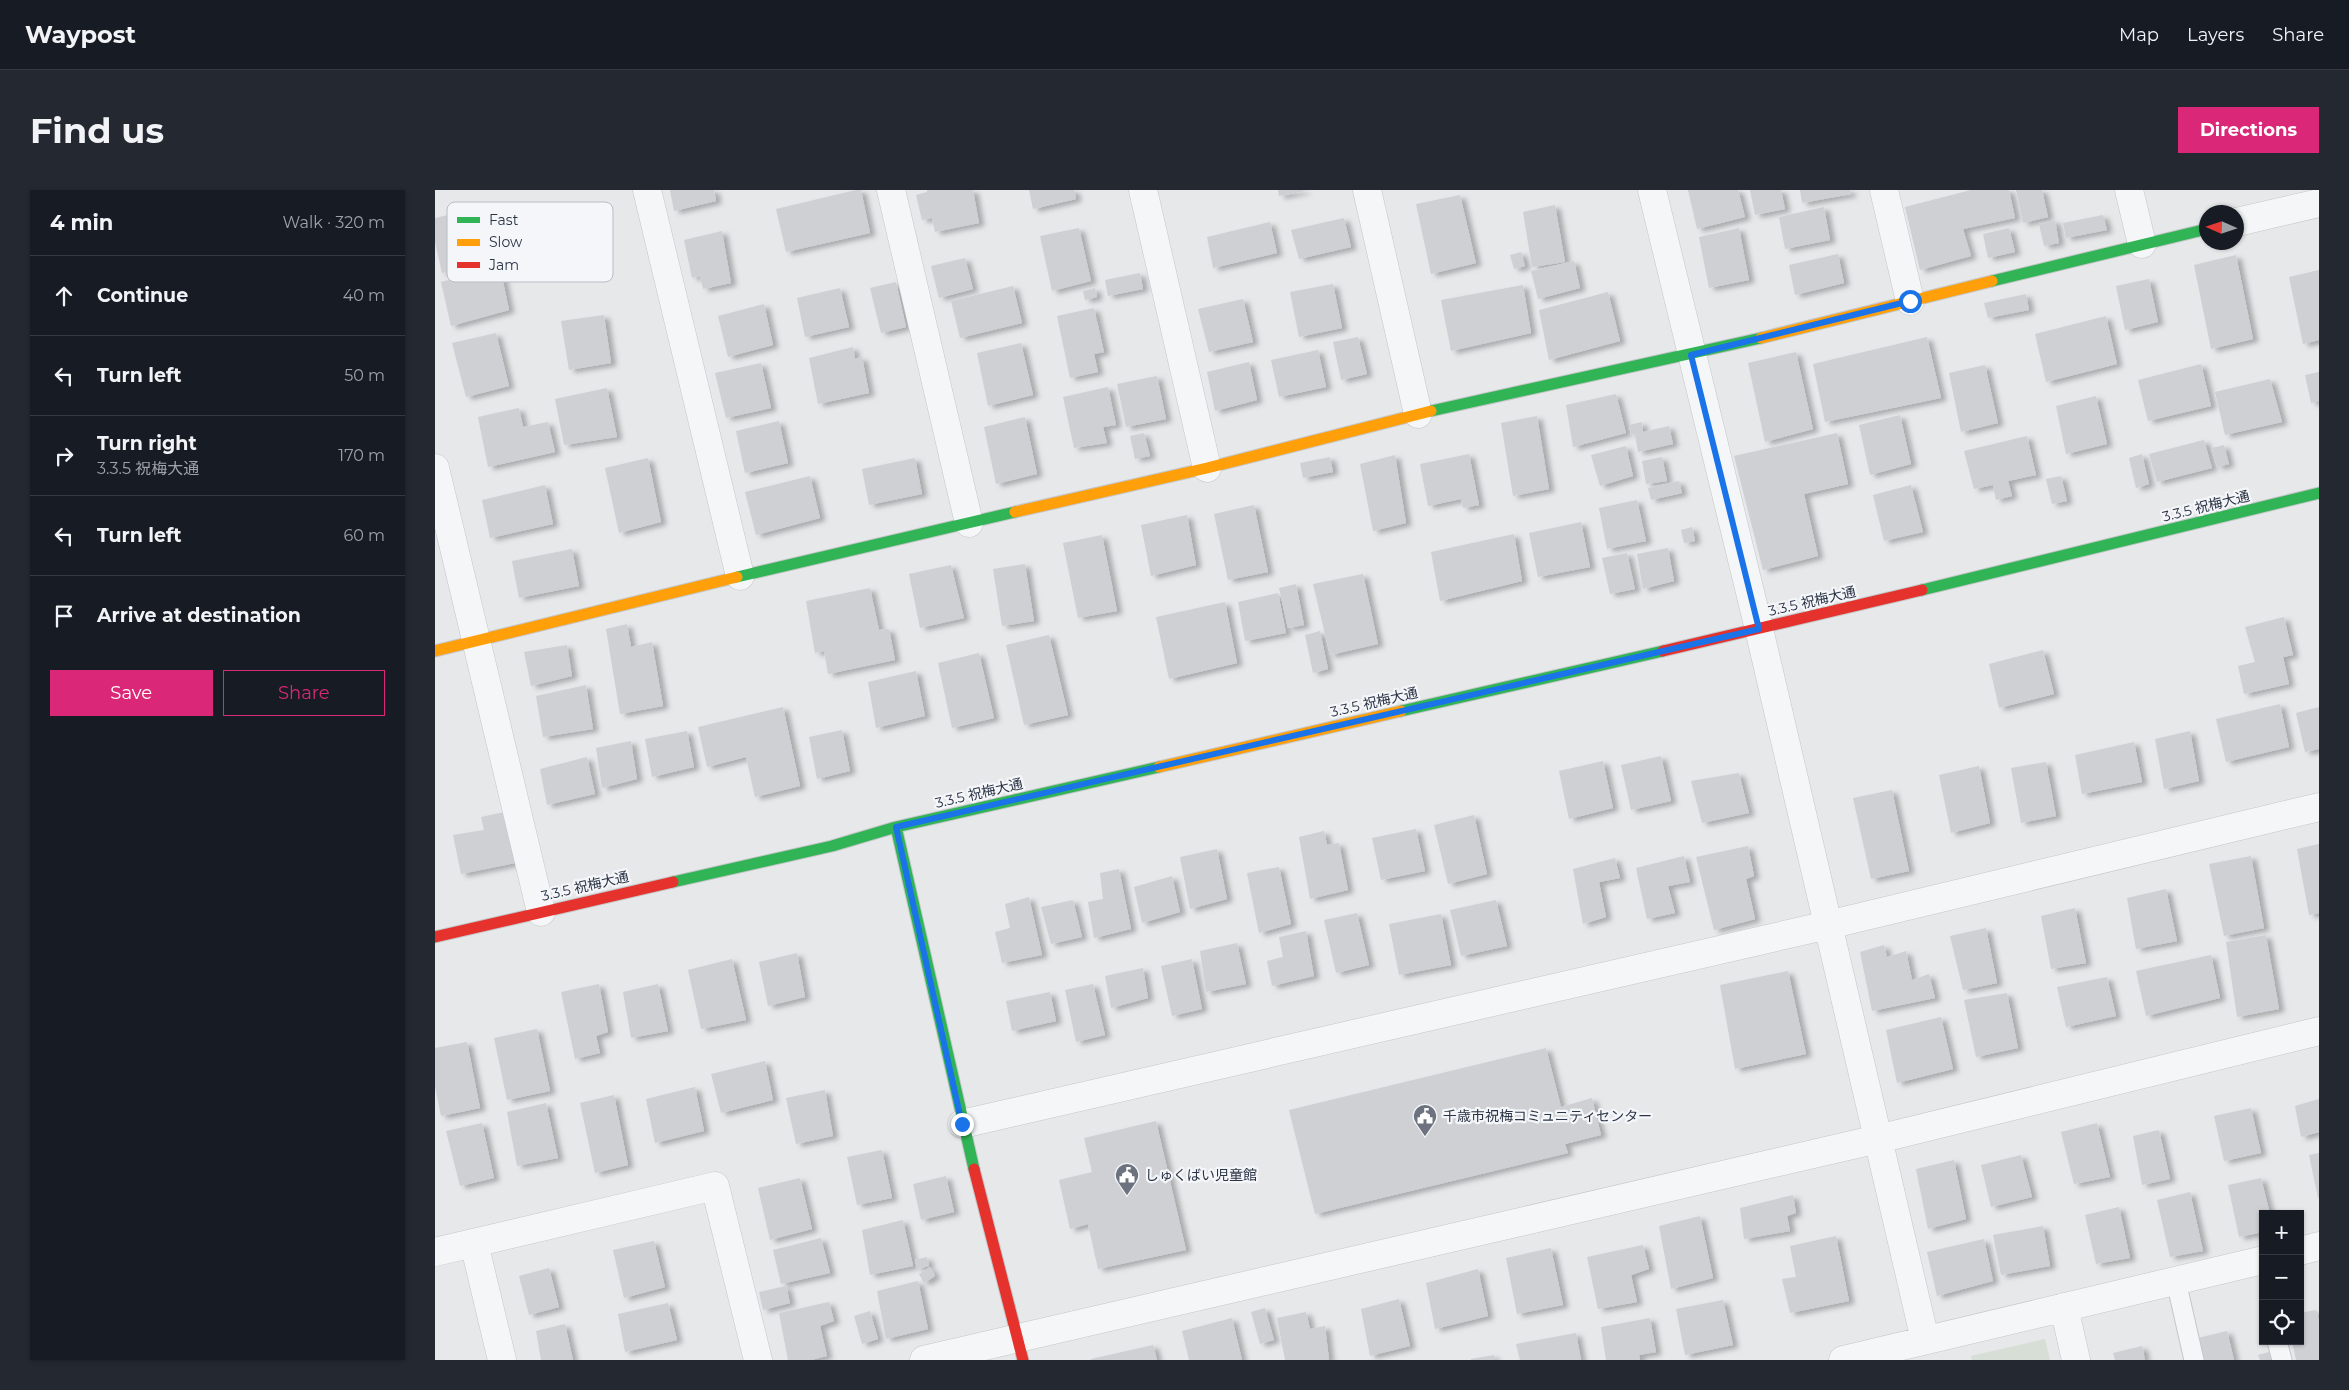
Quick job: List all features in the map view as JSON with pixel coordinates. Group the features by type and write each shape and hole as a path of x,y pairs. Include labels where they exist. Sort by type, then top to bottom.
{"street":[{"path":"647,190 740,576"},
{"path":"891,190 969,523"},
{"path":"1143,190 1207,468"},
{"path":"1367,190 1418,414"},
{"path":"1653,190 1691,355 1759,629 1925,1340"},
{"path":"1884,190 1910,301"},
{"path":"2129,190 2142,244"},
{"path":"2244,220 2319,203"},
{"path":"435,651 740,576 1207,468 1418,414 1691,355 2199,231"},
{"path":"435,468 541,912"},
{"name":"3.3.5 祝梅大通","path":"435,937 832,846 896,827 1759,629 2319,494"},
{"path":"962,1124 1828,924 2319,807"},
{"path":"896,827 962,1124 1021,1350"},
{"path":"924,1360 1021,1350 2319,1031"},
{"path":"435,1252 715,1186 758,1360"},
{"path":"474,1243 502,1360"},
{"path":"2304,1250 2319,1246"},
{"path":"1843,1360 1897,1354 1925,1340 2176,1281 2259,1266"},
{"path":"2064,1307 2076,1360"}],"lane":[{"path":"2176,1281 2194,1360"},
{"path":"2278,1345 2281,1360"}],"shaded area":[{"path":"2045,1339 2050,1360 1972,1360 1971,1356"}],"building":[{"path":"670,190 714,190 716,201 674,211"},
{"path":"861,190 870,233 786,252 776,209"},
{"path":"927,190 973,190 979,223 935,232 932,218 922,220 916,195 927,192"},
{"path":"1029,190 1074,190 1076,199 1033,209"},
{"path":"1278,190 1305,190 1305,191 1279,196"},
{"path":"1688,190 1738,190 1745,217 1697,229"},
{"path":"1750,190 1781,190 1785,209 1755,215"},
{"path":"1800,190 1850,190 1851,194 1802,203"},
{"path":"1971,190 2009,190 2015,218 1963,229 1971,256 1920,270 1905,207"},
{"path":"2016,190 2042,190 2048,217 2023,223"},
{"path":"1460,195 1476,263 1431,274 1416,204"},
{"path":"1555,205 1565,262 1532,267 1523,212"},
{"path":"1824,207 1830,240 1785,249 1779,217"},
{"path":"447,215 447,272 442,273 435,242 435,218"},
{"path":"2103,215 2107,230 2066,238 2063,223"},
{"path":"1344,218 1351,247 1299,259 1291,230"},
{"path":"2055,220 2059,243 2044,246 2039,224"},
{"path":"1270,222 1277,253 1213,268 1207,237"},
{"path":"1079,228 1091,281 1052,291 1040,236"},
{"path":"1739,228 1749,280 1709,288 1699,237"},
{"path":"2009,228 2015,252 1988,258 1983,234"},
{"path":"722,231 731,283 703,289 700,276 692,278 684,240"},
{"path":"1521,252 1525,266 1514,269 1510,255"},
{"path":"1838,254 1844,283 1795,295 1789,265"},
{"path":"2236,255 2253,339 2211,349 2194,265"},
{"path":"965,258 973,289 939,298 931,266"},
{"path":"1574,261 1580,288 1538,299 1531,271"},
{"path":"2319,270 2319,340 2303,344 2289,277"},
{"path":"1140,273 1143,289 1108,296 1105,280"},
{"path":"2149,279 2158,322 2125,330 2116,286"},
{"path":"447,280 447,282 503,282 509,310 451,326 441,282"},
{"path":"896,282 906,327 881,333 870,288"},
{"path":"1333,284 1342,328 1299,337 1290,292"},
{"path":"1523,285 1531,333 1451,351 1441,300"},
{"path":"1013,286 1022,323 960,338 951,301"},
{"path":"840,288 849,327 805,337 797,298"},
{"path":"1095,288 1097,297 1085,300 1083,291"},
{"path":"1608,292 1620,341 1549,360 1539,310"},
{"path":"2026,294 2029,310 1988,318 1984,303"},
{"path":"1243,299 1253,342 1209,352 1198,309"},
{"path":"764,304 773,345 728,357 718,316"},
{"path":"1094,308 1104,352 1094,354 1098,372 1070,378 1057,316"},
{"path":"604,315 611,363 569,370 561,321"},
{"path":"2106,316 2117,364 2046,382 2035,334"},
{"path":"496,333 509,386 466,397 452,343"},
{"path":"1358,337 1367,374 1341,380 1333,342"},
{"path":"1927,337 1941,398 1825,422 1813,364"},
{"path":"1021,343 1033,395 988,406 977,353"},
{"path":"853,347 855,359 862,357 869,393 818,404 809,358"},
{"path":"1318,350 1326,387 1279,397 1271,360"},
{"path":"1796,352 1813,429 1765,442 1748,363"},
{"path":"1249,362 1257,400 1215,411 1207,372"},
{"path":"761,363 771,408 726,418 715,373"},
{"path":"2201,364 2211,406 2148,421 2138,380"},
{"path":"1985,365 1998,423 1961,432 1949,373"},
{"path":"2319,372 2319,401 2311,403 2305,375"},
{"path":"1157,376 1166,419 1126,427 1117,384"},
{"path":"2270,379 2282,422 2225,435 2215,392"},
{"path":"1108,387 1116,425 1103,427 1107,443 1074,448 1063,397"},
{"path":"607,388 617,437 564,445 555,399"},
{"path":"1616,394 1626,433 1573,447 1566,405"},
{"path":"2096,396 2107,444 2066,454 2056,406"},
{"path":"519,408 523,427 548,422 555,452 488,467 478,417"},
{"path":"1900,415 1911,464 1870,475 1859,425"},
{"path":"1537,416 1549,489 1513,496 1501,423"},
{"path":"1025,417 1037,474 996,484 984,427"},
{"path":"779,421 788,463 745,473 736,431"},
{"path":"1642,422 1643,432 1669,426 1673,444 1638,452 1635,434 1631,435 1629,425"},
{"path":"1144,433 1150,456 1135,459 1130,436"},
{"path":"1837,433 1848,484 1804,494 1818,556 1763,570 1734,456"},
{"path":"2027,436 2036,475 2008,481 2012,496 1996,500 1993,485 1974,489 1964,451"},
{"path":"2204,440 2212,468 2157,482 2149,454"},
{"path":"2224,445 2229,464 2217,467 2212,448"},
{"path":"1626,446 1633,476 1600,486 1591,455"},
{"path":"1469,454 1479,505 1463,508 1461,499 1428,506 1420,464"},
{"path":"2142,454 2149,484 2136,488 2129,458"},
{"path":"1395,455 1406,523 1373,531 1360,464"},
{"path":"1330,457 1333,472 1303,478 1300,463"},
{"path":"1662,457 1667,481 1646,484 1642,461"},
{"path":"648,458 661,522 619,533 605,468"},
{"path":"915,458 922,494 869,505 862,469"},
{"path":"810,476 820,518 756,535 745,492"},
{"path":"2061,476 2067,501 2052,504 2046,479"},
{"path":"1679,481 1682,493 1651,500 1648,488"},
{"path":"545,485 553,524 490,538 482,500"},
{"path":"1911,485 1923,532 1884,541 1873,495"},
{"path":"1637,500 1646,541 1607,549 1599,508"},
{"path":"1254,505 1268,572 1228,580 1214,514"},
{"path":"1187,515 1196,565 1151,576 1141,525"},
{"path":"1581,522 1590,567 1538,577 1529,533"},
{"path":"1692,527 1695,541 1684,543 1681,530"},
{"path":"1514,534 1522,581 1440,601 1431,552"},
{"path":"1102,535 1117,611 1078,618 1063,543"},
{"path":"1668,548 1674,581 1643,589 1637,554"},
{"path":"572,549 579,586 519,598 512,561"},
{"path":"1627,553 1635,589 1610,594 1602,558"},
{"path":"1025,564 1034,621 1002,626 993,569"},
{"path":"951,565 964,618 920,628 909,574"},
{"path":"1363,574 1378,644 1330,655 1313,584"},
{"path":"1296,584 1304,625 1288,628 1279,588"},
{"path":"870,588 879,630 889,629 895,660 828,674 824,651 815,653 806,601"},
{"path":"1278,593 1286,633 1245,641 1238,602"},
{"path":"1225,602 1237,663 1169,679 1156,617"},
{"path":"2284,617 2293,655 2283,657 2289,684 2244,694 2238,666 2255,662 2245,627"},
{"path":"627,624 631,647 652,642 663,706 620,714 606,629"},
{"path":"1320,631 1328,669 1313,673 1305,635"},
{"path":"1049,635 1068,715 1024,725 1006,645"},
{"path":"567,645 572,676 531,686 524,652"},
{"path":"2043,650 2054,694 1999,708 1989,664"},
{"path":"979,653 994,718 952,728 938,663"},
{"path":"916,671 925,716 876,728 868,682"},
{"path":"586,685 593,729 543,737 536,696"},
{"path":"2280,704 2289,747 2226,762 2216,719"},
{"path":"783,707 800,786 755,797 746,757 707,767 698,727"},
{"path":"2319,707 2319,749 2305,752 2296,713"},
{"path":"842,730 850,771 817,779 809,737"},
{"path":"687,731 694,767 652,777 645,739"},
{"path":"2190,731 2199,781 2164,789 2155,739"},
{"path":"631,741 637,779 602,788 596,748"},
{"path":"2134,742 2142,782 2082,794 2075,755"},
{"path":"1661,756 1671,801 1631,810 1621,765"},
{"path":"587,757 595,794 547,805 540,769"},
{"path":"1603,761 1613,808 1569,819 1559,771"},
{"path":"2046,762 2056,816 2021,823 2011,768"},
{"path":"1979,766 1990,823 1951,833 1939,775"},
{"path":"1739,773 1749,813 1702,823 1691,781"},
{"path":"1892,790 1909,871 1871,879 1853,798"},
{"path":"505,812 515,863 461,874 453,835 484,830 481,817"},
{"path":"1474,815 1487,874 1448,884 1434,825"},
{"path":"1416,829 1425,871 1381,880 1372,838"},
{"path":"1324,831 1327,845 1339,843 1348,890 1310,899 1299,837"},
{"path":"2319,844 2319,913 2309,915 2297,849"},
{"path":"1748,846 1754,876 1746,879 1755,919 1714,930 1696,857"},
{"path":"1217,849 1227,899 1190,909 1180,857"},
{"path":"1684,856 1690,882 1668,886 1675,913 1647,919 1636,868"},
{"path":"2251,856 2264,928 2224,936 2209,864"},
{"path":"1615,858 1620,878 1599,882 1606,917 1583,924 1573,869"},
{"path":"1279,867 1291,924 1259,933 1247,873"},
{"path":"1119,869 1131,929 1094,938 1088,902 1103,899 1100,873"},
{"path":"1172,876 1180,912 1142,923 1134,887"},
{"path":"2166,889 2177,941 2136,949 2127,898"},
{"path":"1029,897 1042,955 1002,963 995,932 1010,928 1005,904"},
{"path":"1073,900 1082,937 1051,944 1041,907"},
{"path":"1496,900 1507,946 1461,956 1450,910"},
{"path":"2075,908 2086,963 2051,969 2041,916"},
{"path":"1357,913 1369,965 1336,973 1324,920"},
{"path":"1441,914 1451,965 1399,975 1389,924"},
{"path":"1986,928 1997,983 1963,990 1950,936"},
{"path":"1306,931 1314,976 1272,986 1267,961 1283,957 1279,937"},
{"path":"2266,935 2279,1009 2237,1017 2226,942"},
{"path":"1237,943 1246,984 1206,992 1200,951"},
{"path":"1884,945 1887,957 1906,951 1912,980 1929,974 1935,998 1872,1011 1860,952"},
{"path":"797,953 805,997 768,1006 759,962"},
{"path":"2211,955 2220,998 2146,1016 2136,971"},
{"path":"732,959 746,1020 701,1029 688,970"},
{"path":"1192,959 1202,1009 1172,1016 1161,966"},
{"path":"1143,968 1148,998 1111,1008 1105,976"},
{"path":"1788,971 1806,1054 1735,1069 1720,985"},
{"path":"2107,977 2116,1016 2066,1027 2057,987"},
{"path":"599,984 608,1032 596,1036 600,1053 575,1059 561,992"},
{"path":"658,984 668,1031 631,1038 623,992"},
{"path":"1093,984 1105,1035 1076,1042 1065,990"},
{"path":"1050,992 1056,1021 1012,1031 1006,1001"},
{"path":"2007,993 2018,1048 1976,1057 1964,1000"},
{"path":"1941,1017 1953,1069 1897,1083 1886,1030"},
{"path":"537,1029 550,1091 507,1100 494,1038"},
{"path":"467,1042 480,1108 441,1116 435,1086 435,1048"},
{"path":"1546,1048 1561,1107 1592,1098 1601,1135 1565,1144 1568,1153 1315,1214 1289,1110"},
{"path":"765,1061 773,1100 721,1113 711,1074"},
{"path":"695,1087 704,1131 655,1143 646,1099"},
{"path":"825,1090 833,1136 796,1144 786,1098"},
{"path":"614,1095 628,1165 595,1173 580,1103"},
{"path":"2319,1099 2319,1132 2301,1137 2295,1106"},
{"path":"546,1103 558,1158 517,1166 507,1112"},
{"path":"2251,1108 2261,1153 2224,1161 2214,1116"},
{"path":"1156,1121 1186,1250 1098,1269 1088,1224 1070,1229 1059,1180 1092,1172 1084,1138"},
{"path":"482,1123 494,1178 460,1186 446,1131"},
{"path":"2097,1123 2110,1177 2074,1184 2061,1132"},
{"path":"2159,1130 2170,1179 2142,1185 2133,1136"},
{"path":"882,1150 892,1198 857,1205 847,1157"},
{"path":"2319,1153 2319,1198 2318,1198 2309,1155"},
{"path":"2021,1155 2032,1197 1991,1207 1981,1165"},
{"path":"1954,1160 1966,1219 1928,1229 1916,1169"},
{"path":"946,1176 954,1212 921,1220 913,1184"},
{"path":"800,1178 812,1229 770,1240 758,1188"},
{"path":"2261,1178 2269,1210 2259,1210 2259,1233 2239,1237 2228,1185"},
{"path":"2190,1192 2203,1251 2170,1257 2157,1200"},
{"path":"1793,1195 1796,1213 1787,1216 1790,1231 1744,1239 1740,1208"},
{"path":"2119,1207 2130,1258 2096,1264 2085,1215"},
{"path":"1700,1216 1713,1278 1671,1289 1659,1226"},
{"path":"903,1220 913,1266 870,1275 862,1230"},
{"path":"2043,1226 2050,1266 2001,1275 1993,1235"},
{"path":"1836,1236 1849,1301 1790,1313 1782,1279 1796,1277 1790,1246"},
{"path":"821,1238 830,1273 781,1284 773,1250"},
{"path":"1984,1239 1993,1281 1937,1296 1927,1252"},
{"path":"654,1241 665,1287 624,1298 613,1250"},
{"path":"1643,1245 1649,1269 1631,1275 1637,1302 1598,1309 1587,1257"},
{"path":"1551,1248 1563,1305 1517,1314 1506,1258"},
{"path":"927,1257 929,1266 917,1269 915,1260"},
{"path":"930,1267 935,1276 924,1283 919,1274"},
{"path":"549,1268 559,1307 529,1315 519,1276"},
{"path":"1478,1269 1488,1316 1435,1329 1426,1283"},
{"path":"918,1281 928,1329 886,1339 877,1291"},
{"path":"786,1286 790,1303 763,1310 759,1292"},
{"path":"1399,1299 1410,1346 1370,1356 1361,1309"},
{"path":"1723,1300 1733,1345 1685,1355 1676,1309"},
{"path":"829,1302 834,1321 820,1326 827,1356 811,1360 788,1360 779,1313"},
{"path":"668,1303 677,1340 625,1352 618,1314"},
{"path":"1265,1308 1274,1340 1260,1344 1251,1312"},
{"path":"2316,1310 2319,1321 2319,1360 2296,1360 2293,1345 2304,1345 2304,1312"},
{"path":"870,1311 878,1339 862,1344 854,1316"},
{"path":"1306,1312 1310,1329 1325,1326 1329,1360 1285,1360 1277,1318"},
{"path":"1232,1318 1242,1360 1189,1360 1182,1331"},
{"path":"1650,1318 1656,1352 1639,1355 1640,1360 1606,1360 1601,1327"},
{"path":"565,1324 573,1360 541,1360 536,1331"},
{"path":"2227,1331 2234,1360 2203,1360 2198,1338"},
{"path":"1576,1333 1581,1360 1520,1360 1516,1344"},
{"path":"1153,1345 1157,1360 1091,1360 1091,1359"},
{"path":"2142,1346 2145,1360 2115,1360 2113,1353"},
{"path":"2269,1352 2271,1360 2260,1360 2258,1355"},
{"path":"1494,1355 1494,1360 1471,1360 1471,1359"}],"traffic: fast":[{"path":"1992,281 2199,231"},
{"path":"1431,411 1761,338"},
{"path":"1922,590 2319,493"},
{"path":"737,577 1015,512"},
{"path":"1401,711 1663,651"},
{"path":"673,882 832,846 896,827 1159,767"},
{"path":"896,827 974,1169"}],"traffic: slow":[{"path":"1761,338 1992,281"},
{"path":"1015,512 1207,468 1431,411"},
{"path":"435,651 737,577"},
{"path":"1159,767 1401,711"}],"traffic: jam":[{"path":"1663,651 1922,590"},
{"path":"435,937 673,882"},
{"path":"974,1169 1023,1360"}],"place":[{"name":"千歳市祝梅コミュニティセンター","path":"1425,1137"},
{"name":"しゅくばい児童館","path":"1127,1196"}],"route":[{"path":"962,1124 918,918 896,827 1759,629 1691,355 1910,301"}]}
